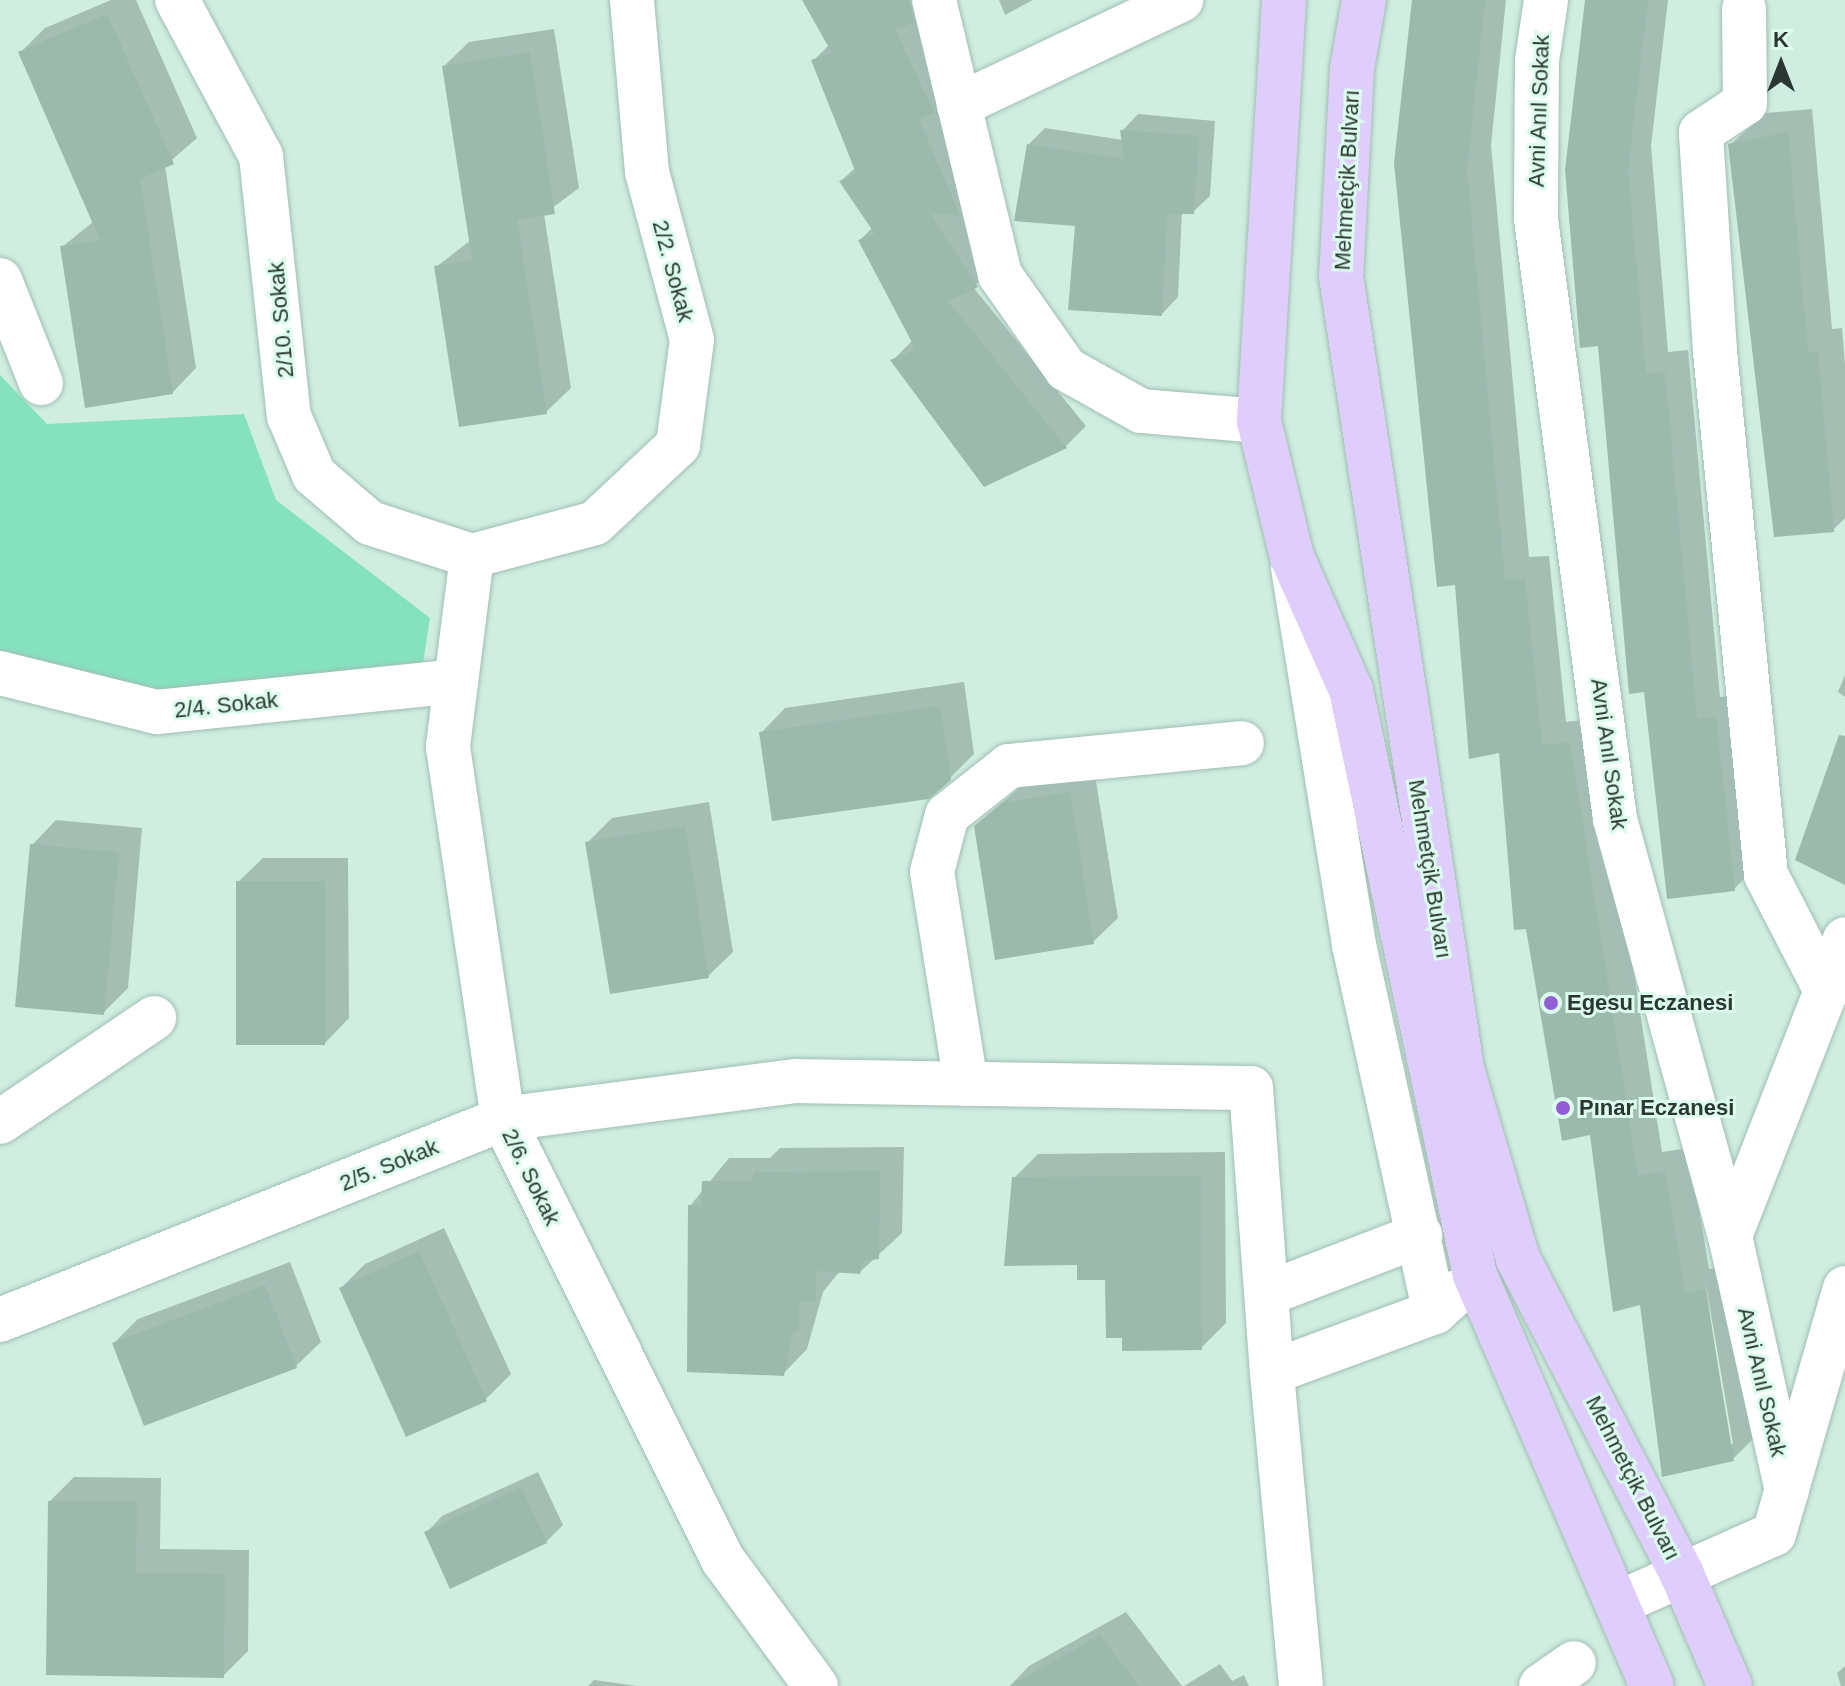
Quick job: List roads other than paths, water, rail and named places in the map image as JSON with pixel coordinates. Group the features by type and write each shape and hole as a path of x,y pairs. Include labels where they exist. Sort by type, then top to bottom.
{"main road":[{"name":"Mehmetçik Bulvarı","path":"1284,0 1259,421 1292,557 1351,690 1475,1275 1621,1602 1652,1686"},
{"name":"Mehmetçik Bulvarı","path":"1364,0 1352,69 1341,276 1462,1069 1518,1259 1681,1572 1730,1686"}],"street":[{"name":"2/2. Sokak","path":"472,556 595,523 678,445 692,340 647,172 632,0"},
{"path":"934,0 1000,275 1066,369 1141,411 1259,421"},
{"path":"959,105 1181,0"},
{"name":"Avni Anıl Sokak","path":"1546,0 1537,61 1536,219 1615,819 1730,1236 1787,1491"},
{"name":"2/10. Sokak","path":"188,7 261,156 289,416 314,475 370,523 472,556"},
{"path":"1744,9 1745,103 1701,132 1715,351 1766,875 1826,991"},
{"path":"0,280 41,383"},
{"name":"2/6. Sokak","path":"472,556 448,747 503,1119 723,1560 816,1686"},
{"path":"1292,557 1354,945 1435,1312"},
{"name":"2/4. Sokak","path":"0,673 157,712 456,681"},
{"path":"966,1084 932,872 947,815 1009,766 1242,743"},
{"path":"1730,1236 1845,939"},
{"path":"0,1122 154,1018"},
{"name":"2/5. Sokak","path":"0,1320 503,1119 796,1081 1251,1088 1269,1293"},
{"path":"1301,1686 1272,1372 1269,1293 1420,1235"},
{"path":"1272,1372 1435,1312 1475,1275 1518,1259"},
{"path":"1621,1602 1681,1572 1774,1534 1845,1288"}],"place":[{"name":"Egesu Eczanesi","path":"1551,1003"},
{"name":"Pınar Eczanesi","path":"1563,1108"}]}
